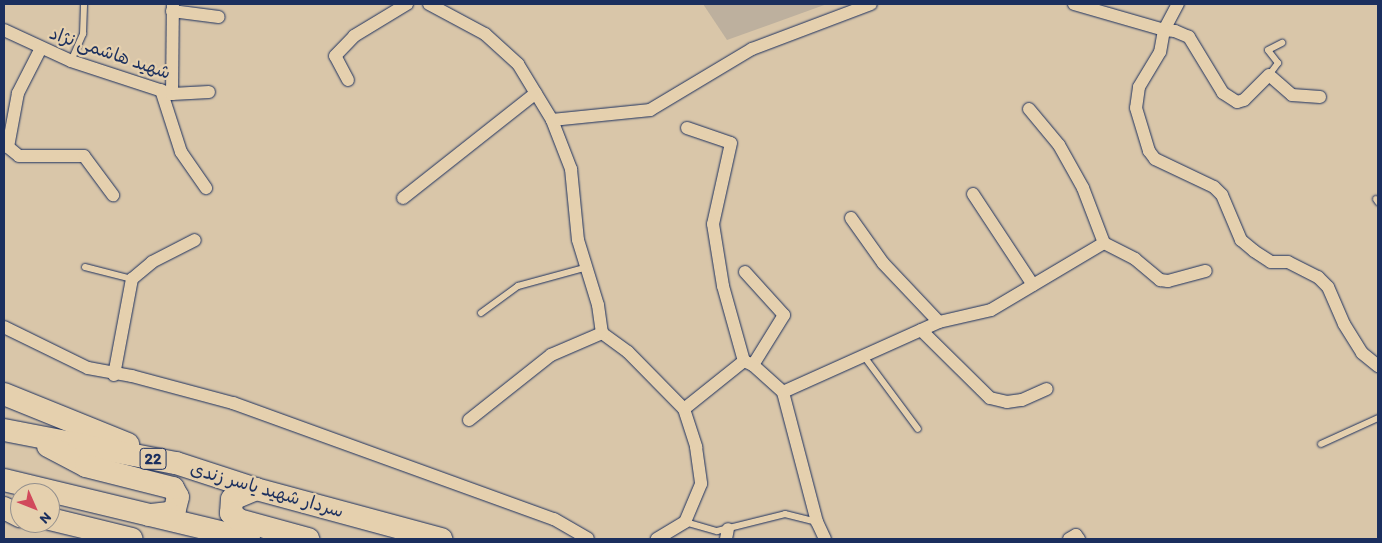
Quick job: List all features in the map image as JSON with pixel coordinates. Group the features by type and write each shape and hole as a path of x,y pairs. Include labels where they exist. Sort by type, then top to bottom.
{"highway":[{"path":"4,394 176,463"},
{"path":"14,432 86,466 173,488 176,492 178,504 169,513 143,516"},
{"name":"سردار شهید یاسر زندی","path":"14,432 176,463 256,489 441,539"},
{"path":"4,480 143,516 249,539"},
{"path":"256,489 232,500 231,514 239,520 308,539"},
{"path":"60,521 132,539"},
{"path":"55,533 67,539"}],"street":[{"path":"348,80 335,56 354,36 407,4"},
{"path":"429,4 485,34 518,64 552,120 571,169 578,240 584,268 598,305 602,333 628,352 684,410 696,447 700,484 685,522 657,539"},
{"path":"552,120 650,110 752,49 871,4"},
{"path":"1074,4 1164,30 1176,31 1189,37 1223,93 1237,102 1244,100 1269,75 1292,95 1320,97"},
{"path":"1178,4 1164,30 1160,52 1139,88 1136,108 1149,151 1155,159 1214,187 1222,196 1241,240 1254,251 1271,262 1288,262 1318,277 1328,287 1344,324 1358,346 1378,366"},
{"path":"206,188 181,152 166,92 173,7 219,17"},
{"name":"شهید هاشمی نژاد","path":"4,30 71,61 166,92 209,92"},
{"path":"41,48 18,93 8,147 19,156 84,156 113,195"},
{"path":"403,198 536,93"},
{"path":"1029,109 1059,145 1083,188 1104,243 1134,259 1160,280 1168,281 1206,271"},
{"path":"687,128 731,143 714,224 723,286 748,363 783,392 817,522 825,539"},
{"path":"972,194 1033,285"},
{"path":"850,218 883,263 939,322"},
{"path":"114,375 132,279 152,262 195,240"},
{"path":"783,392 939,322 992,310 1104,243"},
{"path":"684,410 748,363 784,315 745,272"},
{"path":"4,327 88,368 114,375 132,376 233,403 554,518 588,539"},
{"path":"921,330 990,398 1007,402 1022,400 1047,389"},
{"path":"469,420 551,355 602,333"},
{"path":"1068,539 1076,535 1079,539"}],"lane":[{"path":"71,61 83,34 84,4"},
{"path":"1269,75 1278,62 1268,50 1282,43"},
{"path":"85,267 132,279"},
{"path":"481,313 518,286 584,268"},
{"path":"863,355 918,429"},
{"path":"1321,444 1378,418"},
{"path":"685,522 727,534 785,514 817,522"}],"shaded area":[{"path":"703,4 827,4 727,40"}]}
